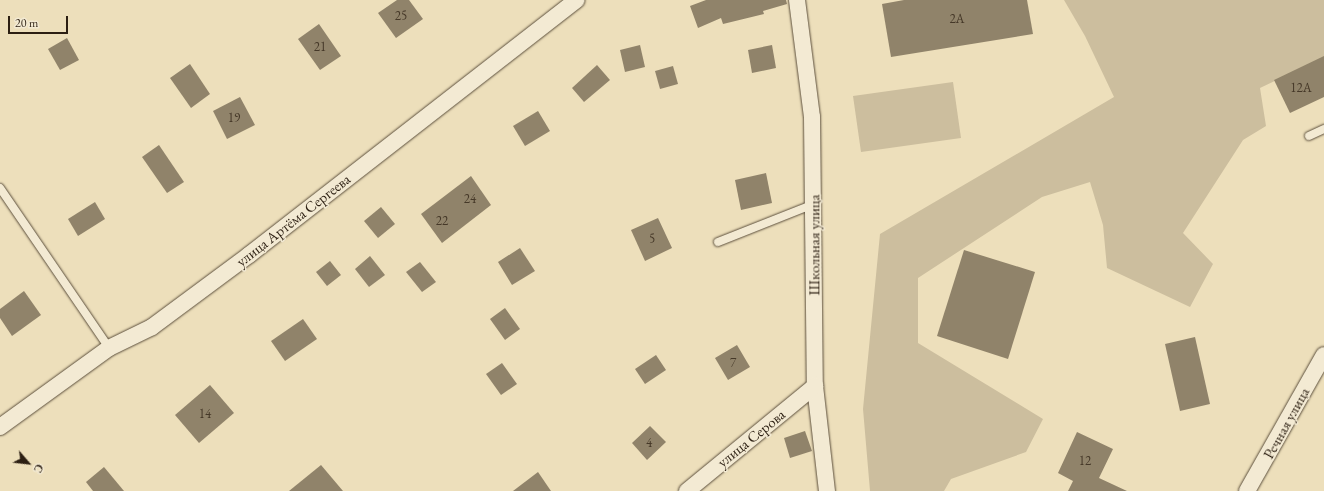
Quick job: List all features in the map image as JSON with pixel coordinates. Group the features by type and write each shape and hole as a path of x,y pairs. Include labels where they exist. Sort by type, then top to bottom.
{"street":[{"name":"Школьная улица","path":"797,0 812,117 815,386 827,491"},
{"name":"улица Артёма Сергеева","path":"0,427 109,348 152,327 242,260 569,2"},
{"name":"Речная улица","path":"1248,491 1324,355"},
{"name":"улица Серова","path":"687,491 815,386"}],"lane":[{"path":"1309,136 1324,129"},
{"path":"0,188 109,348"},
{"path":"718,242 814,204"}],"shaded area":[{"path":"1064,0 1324,0 1324,57 1260,88 1266,126 1243,140 1183,233 1213,264 1190,307 1107,268 1103,225 1090,182 1042,197 918,278 918,343 1043,419 1026,452 951,479 944,491 870,491 863,409 880,234 1114,97 1085,36"},
{"path":"953,82 961,138 861,152 853,96"}],"building":[{"path":"397,0 409,0 423,19 396,38 378,13"},
{"path":"706,0 786,0 787,4 763,11 764,14 723,24 721,18 698,28 690,6"},
{"path":"904,0 1027,0 1033,34 891,57 882,4"},
{"path":"319,24 341,56 320,70 298,39"},
{"path":"67,38 79,60 60,70 48,49"},
{"path":"640,45 645,67 625,72 620,50"},
{"path":"772,45 776,68 752,73 748,50"},
{"path":"1324,56 1324,97 1290,113 1274,80"},
{"path":"190,64 210,94 191,108 170,78"},
{"path":"597,65 610,80 584,102 572,88"},
{"path":"673,66 678,84 660,89 655,71"},
{"path":"240,97 255,125 227,139 213,111"},
{"path":"538,111 550,131 525,146 513,126"},
{"path":"159,145 184,182 167,193 142,157"},
{"path":"766,173 772,203 741,210 735,180"},
{"path":"471,176 491,205 442,243 421,214"},
{"path":"95,202 105,219 78,236 68,219"},
{"path":"381,207 395,224 378,238 364,221"},
{"path":"658,218 672,248 645,261 631,230"},
{"path":"520,248 535,271 512,285 498,262"},
{"path":"964,250 1035,272 1008,359 937,336"},
{"path":"370,256 385,275 369,287 355,269"},
{"path":"330,261 341,275 327,286 316,272"},
{"path":"420,262 436,282 422,292 406,272"},
{"path":"24,291 41,315 12,336 0,318 0,309"},
{"path":"505,308 520,329 505,340 490,319"},
{"path":"303,319 317,339 285,361 271,341"},
{"path":"1195,337 1210,404 1180,411 1165,344"},
{"path":"737,345 750,367 728,380 715,358"},
{"path":"656,355 666,370 645,384 635,369"},
{"path":"502,363 517,384 501,395 486,374"},
{"path":"210,385 234,413 199,443 175,415"},
{"path":"650,426 666,442 647,460 632,443"},
{"path":"805,431 812,451 790,458 784,438"},
{"path":"1077,432 1113,449 1099,478 1127,491 1068,491 1073,481 1058,473"},
{"path":"321,465 343,491 289,491"},
{"path":"104,467 124,491 93,491 86,482"},
{"path":"538,472 551,491 513,491"}]}
